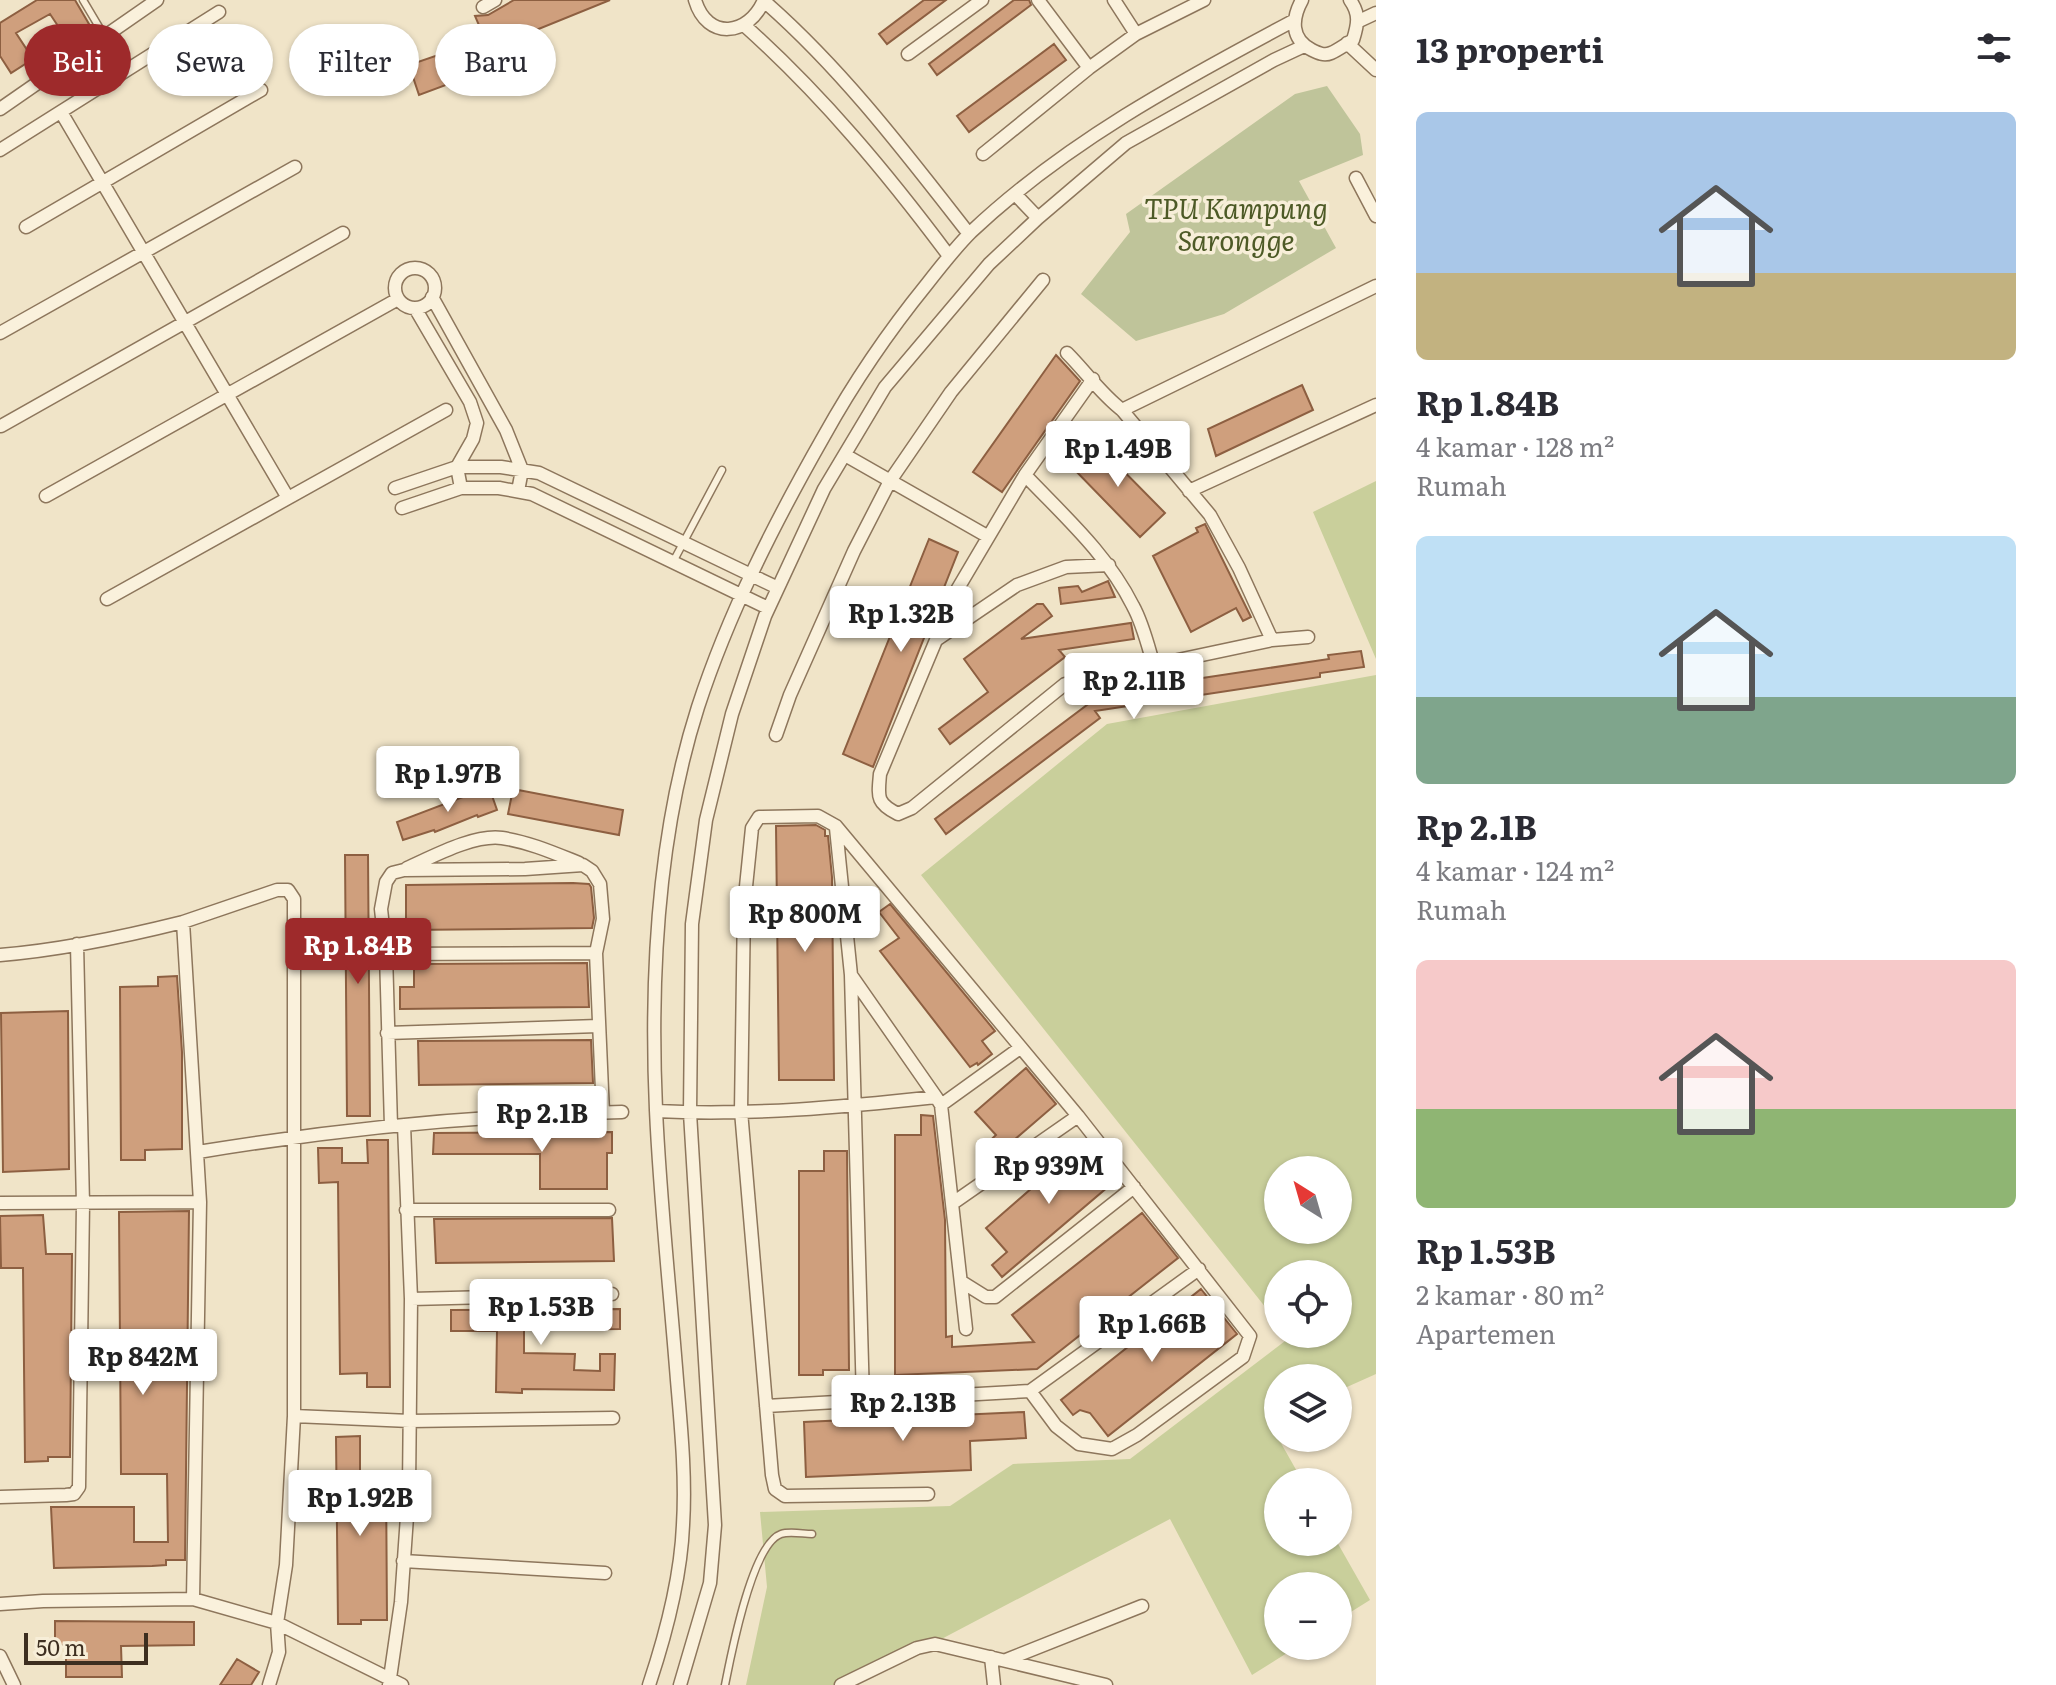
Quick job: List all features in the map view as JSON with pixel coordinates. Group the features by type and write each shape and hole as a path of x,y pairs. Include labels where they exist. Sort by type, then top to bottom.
{"street":[{"path":"123,24 157,0"},
{"path":"695,0 704,18 713,25 734,29 745,26 757,15 764,0 802,34 879,122 969,234"},
{"path":"908,54 982,0"},
{"path":"1038,0 1089,68"},
{"path":"1114,0 1136,34"},
{"path":"983,154 1136,34 1204,0"},
{"path":"1302,0 1293,21 1296,35 1304,46 1320,54 1329,54 1353,40 1359,21 1350,0"},
{"path":"0,150 219,12"},
{"path":"1359,21 1376,13"},
{"path":"649,1685 661,1643 683,1526 680,1415 656,1111 655,994 659,924 670,819 698,709 741,595 798,481 856,380 969,234 1015,194 1112,121 1293,21"},
{"path":"745,26 788,64 858,139 949,256"},
{"path":"1347,43 1376,70"},
{"path":"680,1685 710,1583 715,1525 690,1113 692,924 706,820 732,714 768,608 824,489 885,387 989,264 1126,143 1304,46"},
{"path":"0,109 24,93"},
{"path":"26,227 251,96"},
{"path":"61,112 288,498"},
{"path":"858,139 879,122"},
{"path":"0,333 295,167"},
{"path":"1356,178 1376,216"},
{"path":"1015,194 1038,218"},
{"path":"1,426 343,233"},
{"path":"421,269 432,278 432,297 428,303 415,308 398,299 395,292 397,279 408,270 421,269"},
{"path":"776,735 790,695 854,551 890,481 951,392 1043,280"},
{"path":"1122,410 1376,286"},
{"path":"432,297 506,430 522,470 518,491"},
{"path":"46,496 398,299"},
{"path":"415,308 470,402 477,423 473,439 457,467 461,488"},
{"path":"1067,353 1093,379 1108,400 1122,410 1210,515 1239,568 1272,640"},
{"path":"1093,379 1025,475 957,590 880,774 880,802 898,814 912,808 1065,684 1272,640 1308,637"},
{"path":"1189,491 1376,405"},
{"path":"107,599 446,410"},
{"path":"845,455 987,536"},
{"path":"395,488 457,467 501,467 539,473 778,588"},
{"path":"1025,475 1109,565 1135,608 1154,666"},
{"path":"402,508 461,488 532,494 768,608"},
{"path":"935,641 1017,585 1066,567 1109,565"},
{"path":"928,1494 785,1496 775,1489 741,1111 744,906 752,828 759,817 818,816 836,826 1078,1116 1250,1336 1243,1357 1137,1435 1112,1449 1079,1444 1056,1426 1030,1391"},
{"path":"836,826 851,975 863,1399"},
{"path":"0,1604 193,1599 277,1623 394,1683 409,1488 411,1299 406,1210 387,1033 386,954 381,909 386,882 392,873 445,851 485,839 500,838 540,848 592,871 600,884 603,919 596,953 603,1113"},
{"path":"404,870 583,865"},
{"path":"0,955 34,952 183,922 277,890 288,890 294,899 294,1416 286,1565 277,1623 279,1652 269,1685"},
{"path":"183,922 200,1202 193,1599"},
{"path":"0,1497 74,1494 79,1487 83,1204 77,944"},
{"path":"386,954 596,953"},
{"path":"851,975 939,1101 966,1329"},
{"path":"387,1033 598,1026"},
{"path":"656,1111 690,1113 939,1101 1020,1048"},
{"path":"198,1152 294,1136 398,1126 622,1112"},
{"path":"953,1203 1078,1116"},
{"path":"962,1282 986,1297 995,1297 1134,1187"},
{"path":"0,1203 200,1202"},
{"path":"406,1210 609,1210"},
{"path":"766,1406 1030,1391 1199,1269"},
{"path":"411,1299 612,1294"},
{"path":"294,1416 410,1421 613,1418"},
{"path":"403,1561 605,1573"},
{"path":"1006,1660 1142,1606"},
{"path":"841,1685 917,1648 935,1644 1106,1685"},
{"path":"0,1656 14,1685"},
{"path":"991,1657 994,1685"}],"lane":[{"path":"83,0 97,24"},
{"path":"673,562 722,470"},
{"path":"725,1685 748,1591 767,1544 780,1534 812,1534"}],"green space":[{"name":"TPU Kampung Sarongge","path":"1327,86 1360,134 1363,155 1299,181 1336,248 1224,314 1136,341 1081,294 1130,232 1126,214 1295,94"},
{"path":"1376,481 1376,659 1313,512"},
{"path":"1376,675 1376,1374 1352,1385 1352,1364 1264,1364 1264,1452 1286,1452 1295,1468 1264,1468 1264,1556 1345,1556 1370,1600 1352,1611 1352,1572 1264,1572 1264,1660 1276,1660 1252,1675 1170,1519 854,1685 746,1685 767,1587 760,1512 950,1506 1013,1464 1130,1459 1276,1348 1352,1348 1352,1260 1264,1260 1264,1305 921,875 1107,724"}],"building":[{"path":"37,0 75,0 89,24 57,24 50,14 32,24 24,24 24,29 16,33 24,45 24,65 11,73 0,56 0,23"},
{"path":"514,0 610,0 551,24 478,24 475,16 488,15"},
{"path":"924,0 946,0 887,44 879,34"},
{"path":"1014,0 1029,0 1031,5 937,75 929,64"},
{"path":"1054,44 1066,60 969,132 957,116"},
{"path":"435,56 435,89 419,95 419,62"},
{"path":"1056,355 1080,381 1002,492 973,472"},
{"path":"1302,385 1313,410 1216,456 1208,429"},
{"path":"1095,442 1165,513 1140,537 1070,465"},
{"path":"1205,524 1251,617 1243,621 1236,608 1191,632 1153,556 1198,532 1196,528"},
{"path":"929,539 958,552 873,767 843,754"},
{"path":"1108,581 1115,597 1061,604 1059,588 1078,586 1082,592"},
{"path":"1037,604 1043,604 1052,616 1021,639 1131,623 1134,639 1059,650 1065,657 950,744 939,729 988,692 964,659"},
{"path":"1361,651 1364,667 1320,673 1320,677 1095,711 1100,718 946,834 935,819 1103,693 1329,659 1328,655"},
{"path":"489,787 497,810 403,840 397,822"},
{"path":"513,789 623,810 619,835 508,814"},
{"path":"816,825 828,836 832,877 834,1080 779,1080 776,826"},
{"path":"345,855 368,855 370,1116 347,1116"},
{"path":"589,884 591,887 592,928 406,930 406,885"},
{"path":"890,904 995,1031 982,1041 992,1054 978,1065 970,1067 880,951 899,938 879,912"},
{"path":"587,963 589,1007 400,1009 400,987 414,987 414,964"},
{"path":"177,976 182,1052 182,1149 145,1150 145,1160 121,1160 120,987 158,986 158,977"},
{"path":"68,1011 69,1169 3,1172 1,1013"},
{"path":"591,1040 593,1083 419,1085 418,1041"},
{"path":"1026,1068 1056,1104 992,1159 982,1148 996,1135 975,1112"},
{"path":"921,1115 933,1116 945,1220 946,1337 952,1336 952,1347 1034,1342 1012,1315 1142,1213 1178,1258 1037,1369 895,1375 895,1135 921,1135"},
{"path":"612,1132 612,1153 607,1153 607,1189 540,1189 540,1154 433,1154 434,1133"},
{"path":"367,1140 388,1140 390,1387 367,1387 367,1373 340,1374 338,1182 319,1183 318,1148 342,1148 342,1163 368,1163"},
{"path":"1086,1141 1116,1180 1002,1277 992,1265 1007,1252 986,1228"},
{"path":"824,1151 847,1151 849,1370 823,1370 823,1375 799,1375 799,1171 824,1171"},
{"path":"189,1211 185,1560 166,1560 166,1565 152,1566 54,1568 51,1507 134,1507 134,1542 168,1542 167,1474 121,1474 119,1212"},
{"path":"43,1215 46,1254 72,1254 70,1457 48,1457 48,1461 25,1462 23,1268 1,1268 0,1216"},
{"path":"612,1218 614,1261 436,1263 434,1219"},
{"path":"1201,1289 1237,1334 1108,1436 1090,1413 1080,1410 1073,1415 1061,1400"},
{"path":"620,1309 620,1329 524,1330 524,1353 575,1354 574,1370 600,1371 600,1354 615,1354 614,1390 522,1389 522,1393 496,1392 497,1331 451,1331 451,1310"},
{"path":"1024,1412 1026,1438 970,1441 971,1470 806,1477 804,1422"},
{"path":"360,1436 360,1474 386,1474 387,1620 338,1624 336,1437"},
{"path":"55,1621 194,1622 194,1645 121,1646 122,1677 66,1677 66,1645 55,1645"},
{"path":"237,1659 259,1672 251,1685 220,1685"}]}
